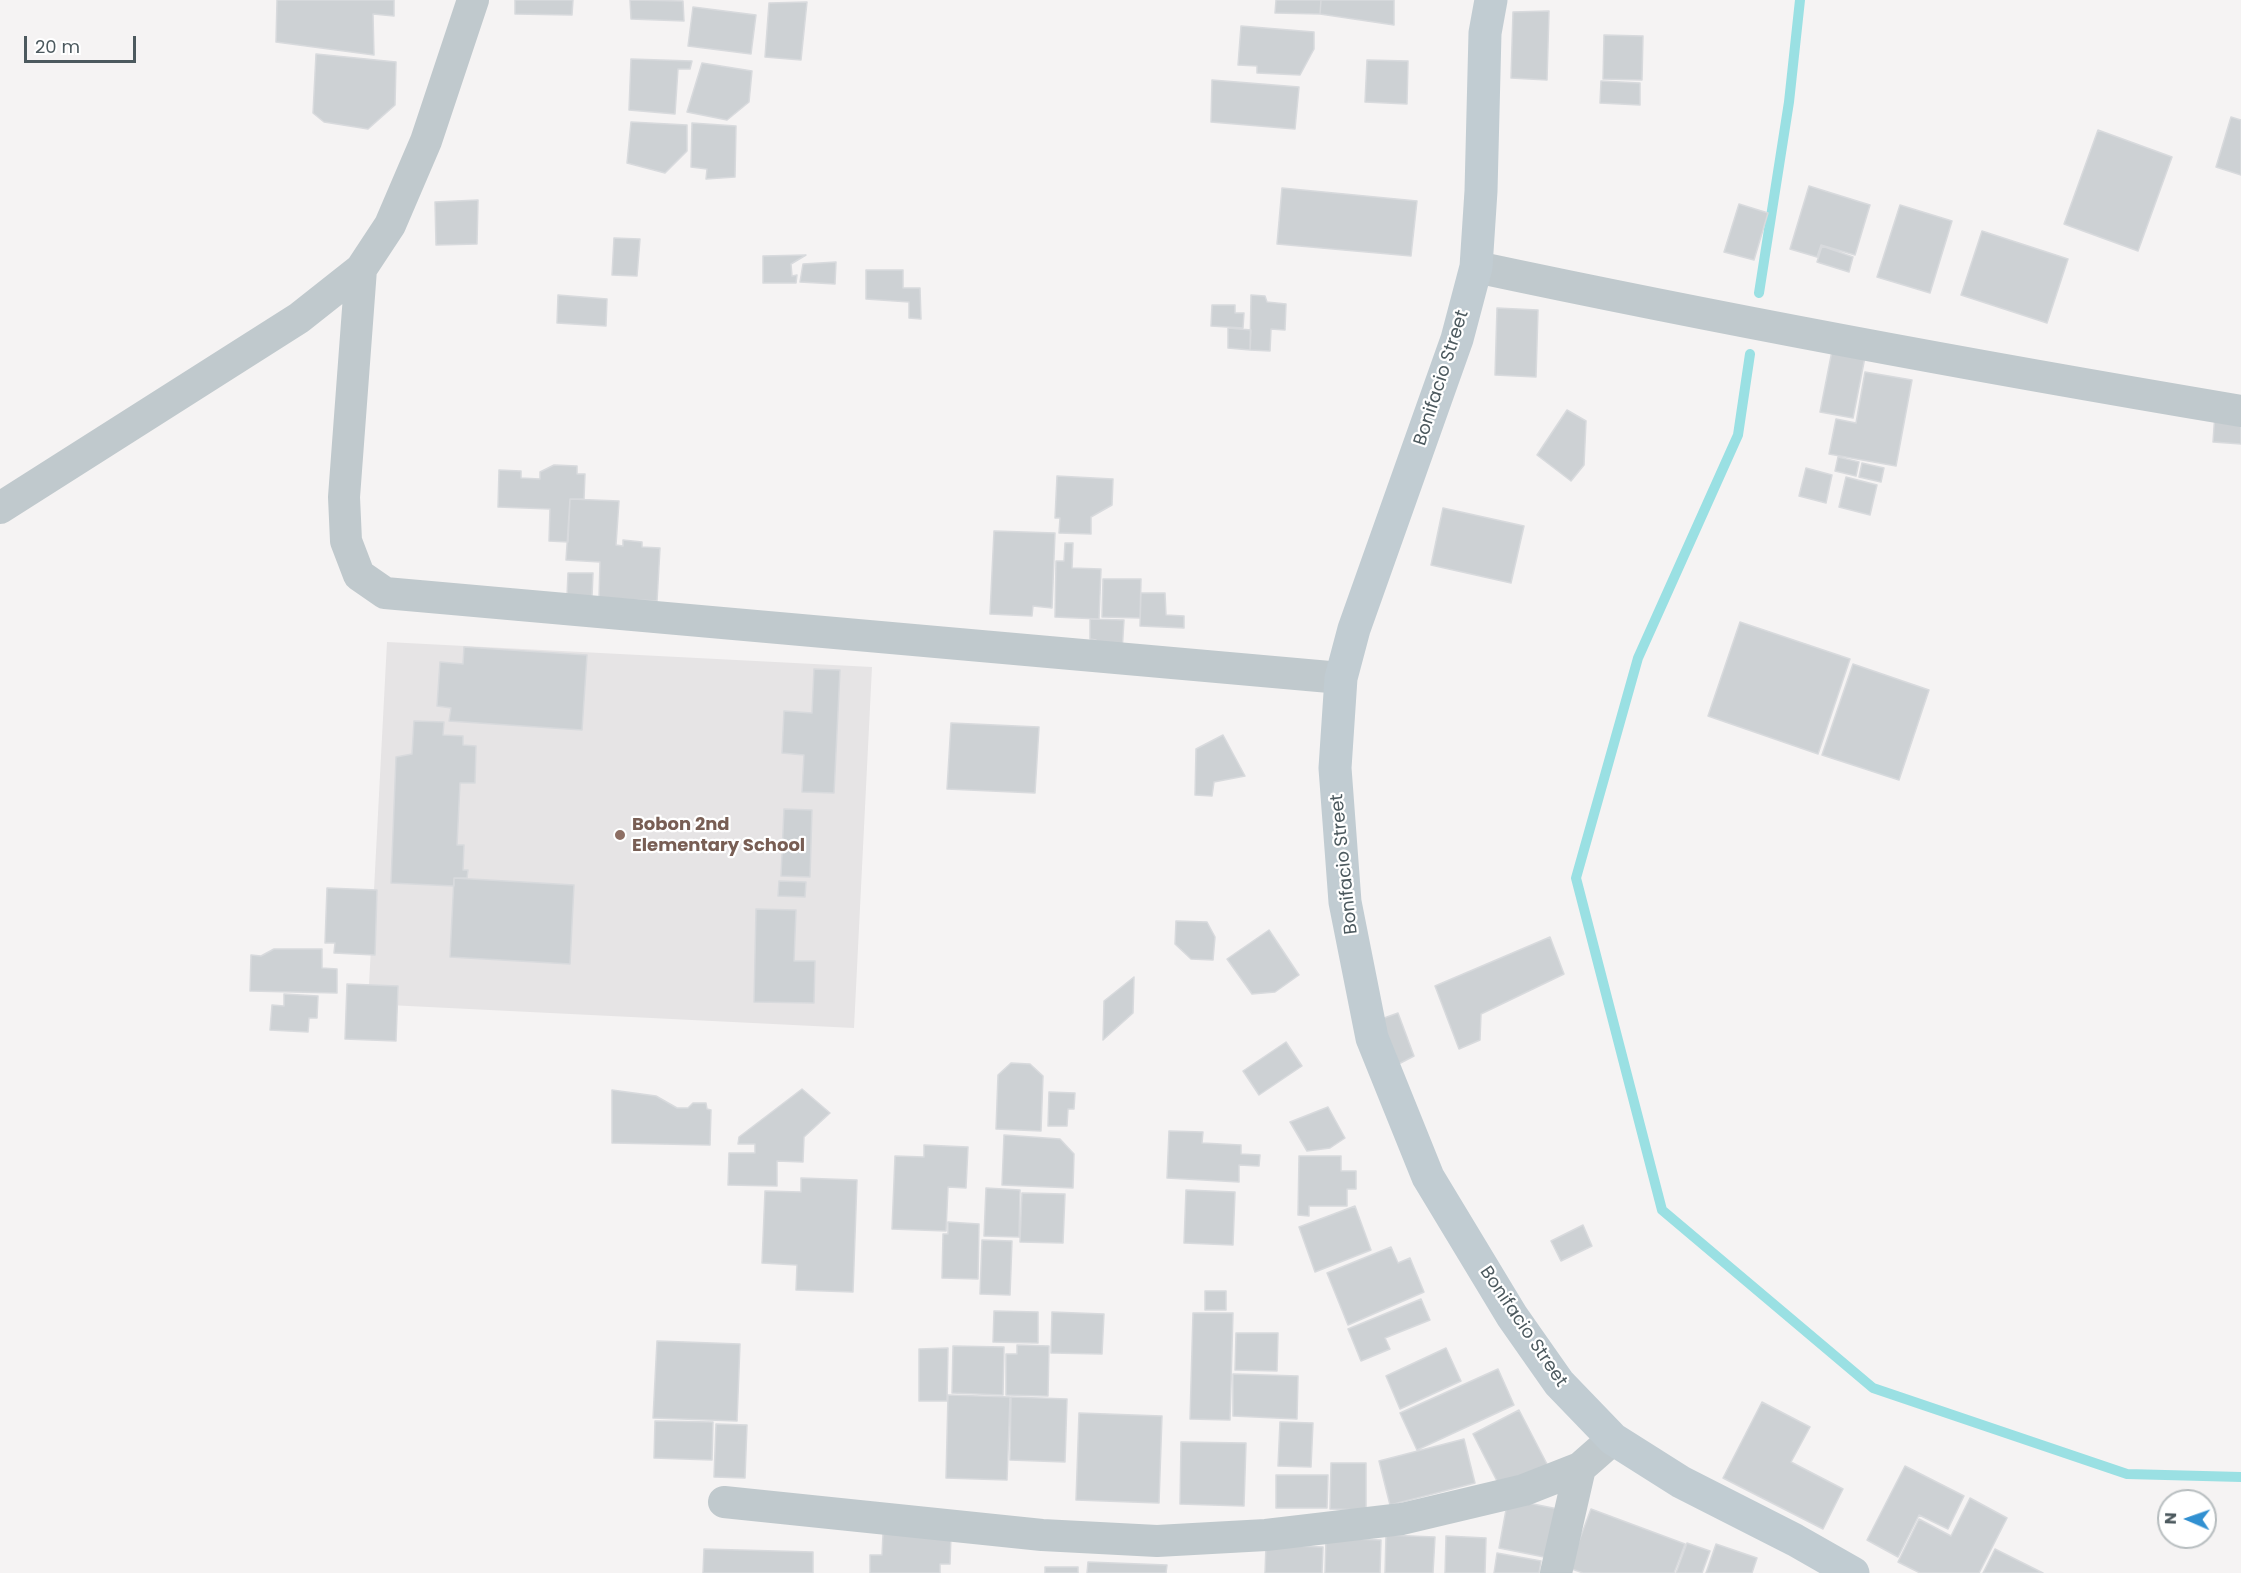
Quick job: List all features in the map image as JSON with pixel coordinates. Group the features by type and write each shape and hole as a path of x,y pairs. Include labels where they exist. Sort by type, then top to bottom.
{"street":[{"path":"0,508 299,318 361,269 390,225 426,141 473,0"},
{"name":"Bonifacio Street","path":"1491,0 1485,33 1481,191 1476,267 1457,339 1354,629 1341,678 1335,768 1345,902 1372,1038 1428,1177 1512,1316 1558,1383 1613,1439 1681,1482 1795,1540 1853,1573"},
{"path":"1476,267 1684,310 2091,386 2241,411"},
{"path":"361,269 344,497 346,542 359,576 385,593 1341,678"},
{"path":"724,1502 1042,1535 1157,1541 1266,1535 1402,1519 1524,1490 1580,1468 1613,1439"},
{"path":"1556,1573 1580,1468"}],"shaded area":[{"name":"Bobon 2nd Elementary School","path":"387,642 872,667 854,1028 368,1004"}],"building":[{"path":"277,0 394,0 394,16 373,14 374,55 276,42"},
{"path":"515,0 573,0 572,15 515,14"},
{"path":"630,0 683,1 684,21 631,19"},
{"path":"1276,0 1321,0 1320,14 1275,13"},
{"path":"1321,0 1394,0 1394,25 1320,14"},
{"path":"807,2 801,60 765,57 769,3"},
{"path":"693,7 756,15 751,54 688,46"},
{"path":"1549,11 1547,80 1511,78 1513,12"},
{"path":"1241,26 1314,32 1314,49 1300,75 1257,73 1257,66 1238,65"},
{"path":"1604,35 1643,36 1642,80 1603,79"},
{"path":"316,54 396,62 395,105 368,129 324,122 313,113"},
{"path":"631,59 692,61 690,69 678,69 675,114 629,110"},
{"path":"1367,60 1408,61 1407,104 1365,102"},
{"path":"702,63 752,71 749,102 727,120 687,112"},
{"path":"1212,80 1299,87 1295,129 1211,122"},
{"path":"1601,81 1640,83 1640,105 1600,103"},
{"path":"2231,117 2241,120 2241,175 2216,167"},
{"path":"631,122 687,125 687,151 665,173 627,163"},
{"path":"692,123 736,126 735,177 706,179 707,169 691,167"},
{"path":"2098,130 2172,157 2138,251 2064,224"},
{"path":"1809,186 1870,205 1855,255 1821,245 1817,257 1790,249"},
{"path":"1282,188 1417,201 1411,256 1277,244"},
{"path":"478,200 477,244 436,245 435,202"},
{"path":"1739,204 1768,213 1754,260 1724,252"},
{"path":"1900,205 1952,221 1930,293 1877,277"},
{"path":"1982,231 2068,259 2047,323 1961,295"},
{"path":"614,238 640,239 637,276 612,275"},
{"path":"1822,246 1853,257 1849,272 1817,262"},
{"path":"806,255 791,264 792,276 797,275 796,283 763,283 763,256"},
{"path":"836,262 835,284 800,282 803,264"},
{"path":"866,270 903,270 903,288 920,288 921,319 909,318 909,302 866,299"},
{"path":"558,295 607,299 606,326 557,323"},
{"path":"1251,295 1265,296 1267,302 1286,304 1285,330 1271,329 1270,351 1250,350"},
{"path":"1212,305 1235,305 1235,313 1244,313 1243,328 1211,326"},
{"path":"1497,308 1538,310 1536,377 1495,375"},
{"path":"1228,328 1251,330 1250,350 1228,348"},
{"path":"1832,351 1865,357 1853,418 1820,412"},
{"path":"1865,372 1912,380 1896,466 1829,454 1836,419 1856,423"},
{"path":"1567,410 1586,421 1584,465 1571,481 1537,455"},
{"path":"2215,413 2241,414 2241,444 2213,442"},
{"path":"1838,457 1859,462 1856,476 1835,471"},
{"path":"1862,463 1884,468 1881,482 1859,477"},
{"path":"554,465 577,466 577,474 585,474 584,499 570,499 568,542 549,541 550,509 498,507 499,470 521,471 521,478 540,479 540,472"},
{"path":"1806,468 1832,475 1826,503 1799,496"},
{"path":"1057,476 1113,479 1112,505 1091,517 1091,534 1059,533 1060,518 1055,518"},
{"path":"1846,477 1877,485 1870,515 1839,507"},
{"path":"570,499 619,501 616,545 623,546 623,540 642,542 642,547 660,548 657,601 599,598 600,562 566,560"},
{"path":"1443,508 1524,526 1511,583 1431,565"},
{"path":"994,531 1055,533 1052,608 1033,606 1032,616 990,614"},
{"path":"1065,543 1073,543 1072,568 1101,569 1099,619 1055,617 1056,561 1064,561"},
{"path":"568,573 593,573 592,597 567,596"},
{"path":"1103,579 1141,579 1140,618 1102,617"},
{"path":"1141,593 1165,593 1166,615 1184,616 1184,628 1140,626"},
{"path":"1090,619 1124,620 1122,652 1096,652 1096,640 1090,639"},
{"path":"1740,622 1850,659 1818,754 1708,716"},
{"path":"464,647 587,655 582,730 449,721 451,708 437,706 440,662 463,664"},
{"path":"1853,664 1929,690 1899,780 1822,755"},
{"path":"814,669 840,670 834,793 802,792 804,755 782,753 784,711 812,713"},
{"path":"414,721 444,722 443,735 463,736 463,745 476,746 475,783 460,783 457,845 464,845 463,870 468,870 467,878 454,878 454,886 391,883 396,757 412,754"},
{"path":"951,723 1039,727 1035,793 947,789"},
{"path":"1223,735 1245,776 1214,782 1212,796 1195,795 1196,749"},
{"path":"784,809 812,810 810,877 781,876"},
{"path":"454,878 574,885 570,964 450,957"},
{"path":"779,881 806,882 805,897 778,896"},
{"path":"327,888 377,890 375,955 334,953 335,943 325,943"},
{"path":"756,909 796,910 794,961 815,961 814,1003 754,1002"},
{"path":"1176,921 1207,922 1215,937 1213,960 1191,959 1175,944"},
{"path":"1269,930 1299,975 1275,992 1252,994 1227,959"},
{"path":"1550,937 1564,974 1481,1014 1480,1040 1459,1049 1435,986"},
{"path":"274,949 322,949 322,968 337,969 337,993 250,991 251,955 261,956"},
{"path":"1134,977 1133,1013 1103,1040 1104,1001"},
{"path":"347,984 398,986 396,1041 345,1039"},
{"path":"284,994 318,996 317,1018 309,1018 308,1032 270,1030 272,1005 284,1006"},
{"path":"1398,1013 1414,1056 1389,1069 1373,1022"},
{"path":"1286,1042 1302,1066 1259,1095 1243,1071"},
{"path":"1011,1063 1030,1064 1043,1076 1041,1131 996,1129 998,1075"},
{"path":"802,1089 830,1113 804,1137 803,1162 777,1161 777,1186 728,1185 729,1153 755,1153 755,1144 738,1144 739,1137"},
{"path":"612,1090 656,1096 677,1108 688,1108 693,1103 706,1103 707,1109 711,1110 710,1145 612,1143"},
{"path":"1049,1092 1075,1093 1074,1109 1068,1109 1067,1126 1048,1126"},
{"path":"1328,1107 1345,1138 1330,1148 1307,1151 1290,1122"},
{"path":"1169,1131 1203,1132 1202,1143 1241,1145 1241,1154 1260,1155 1259,1166 1239,1165 1239,1182 1167,1178"},
{"path":"1004,1135 1060,1139 1074,1154 1073,1188 1002,1185"},
{"path":"924,1145 968,1147 966,1188 948,1187 946,1231 892,1229 895,1156 924,1157"},
{"path":"1299,1156 1341,1156 1341,1171 1356,1171 1356,1189 1347,1189 1347,1206 1309,1206 1309,1216 1298,1215"},
{"path":"801,1178 857,1180 853,1292 796,1290 797,1265 762,1263 765,1191 801,1192"},
{"path":"986,1188 1020,1190 1019,1237 984,1236"},
{"path":"1186,1190 1235,1192 1233,1245 1184,1243"},
{"path":"1022,1193 1065,1194 1063,1243 1020,1242"},
{"path":"1355,1206 1371,1250 1315,1272 1299,1227"},
{"path":"948,1222 979,1224 978,1279 942,1278 943,1234 948,1234"},
{"path":"1583,1225 1592,1246 1561,1261 1551,1241"},
{"path":"982,1240 1012,1241 1010,1295 980,1294"},
{"path":"1391,1247 1398,1263 1410,1258 1424,1292 1348,1325 1327,1273"},
{"path":"1205,1291 1226,1291 1226,1310 1205,1310"},
{"path":"1421,1299 1430,1320 1385,1338 1390,1349 1361,1361 1348,1329"},
{"path":"994,1311 1038,1312 1038,1343 993,1342"},
{"path":"1052,1312 1104,1314 1102,1354 1051,1353"},
{"path":"1193,1313 1233,1313 1230,1420 1190,1419"},
{"path":"1236,1333 1278,1333 1277,1371 1235,1370"},
{"path":"657,1341 740,1344 737,1421 653,1418"},
{"path":"1017,1345 1049,1346 1048,1396 1006,1395 1006,1354 1017,1354"},
{"path":"953,1346 1004,1347 1003,1395 952,1393"},
{"path":"948,1348 947,1401 919,1401 919,1349"},
{"path":"1446,1348 1461,1381 1400,1409 1386,1376"},
{"path":"1498,1369 1514,1405 1417,1450 1400,1413"},
{"path":"1233,1374 1298,1376 1297,1419 1233,1416"},
{"path":"948,1395 1010,1397 1007,1480 946,1478"},
{"path":"1011,1397 1067,1399 1065,1462 1010,1460"},
{"path":"1762,1402 1810,1427 1791,1462 1843,1489 1823,1529 1723,1478"},
{"path":"1519,1410 1548,1466 1501,1489 1473,1434"},
{"path":"1079,1413 1162,1416 1159,1503 1076,1500"},
{"path":"655,1421 713,1422 712,1460 654,1458"},
{"path":"1280,1422 1313,1423 1311,1467 1278,1466"},
{"path":"716,1424 747,1425 745,1478 714,1477"},
{"path":"1464,1439 1475,1483 1390,1505 1379,1461"},
{"path":"1181,1442 1246,1443 1244,1506 1180,1504"},
{"path":"1331,1463 1366,1463 1366,1510 1330,1509"},
{"path":"1905,1466 1964,1496 1948,1529 1919,1515 1898,1557 1867,1540"},
{"path":"1276,1475 1328,1475 1327,1508 1276,1508"},
{"path":"1970,1498 2007,1518 1979,1573 1920,1573 1898,1562 1919,1519 1951,1536"},
{"path":"1508,1499 1558,1509 1549,1558 1499,1548"},
{"path":"1591,1509 1685,1544 1674,1573 1583,1573 1569,1568"},
{"path":"883,1534 951,1535 950,1564 940,1564 940,1573 870,1573 870,1555 882,1555"},
{"path":"1386,1535 1435,1537 1433,1573 1385,1573"},
{"path":"1446,1536 1486,1538 1485,1573 1445,1573"},
{"path":"1326,1538 1381,1540 1380,1573 1325,1573"},
{"path":"1687,1543 1710,1551 1702,1573 1676,1573"},
{"path":"1716,1544 1757,1558 1752,1573 1706,1573"},
{"path":"1266,1545 1323,1547 1322,1573 1265,1573"},
{"path":"704,1549 813,1552 813,1573 703,1573"},
{"path":"1995,1549 2043,1573 1983,1573"},
{"path":"1497,1553 1541,1561 1539,1573 1494,1573"},
{"path":"1088,1562 1167,1565 1166,1573 1087,1573"},
{"path":"1045,1567 1078,1567 1078,1573 1045,1573"}],"waterway":[{"path":"1759,293 1789,102 1800,0"},
{"path":"1750,354 1738,435 1638,658 1576,878 1662,1210 1873,1388 2127,1474 2241,1477"}],"place":[{"name":"Bobon 2nd Elementary School","path":"620,835"}]}
